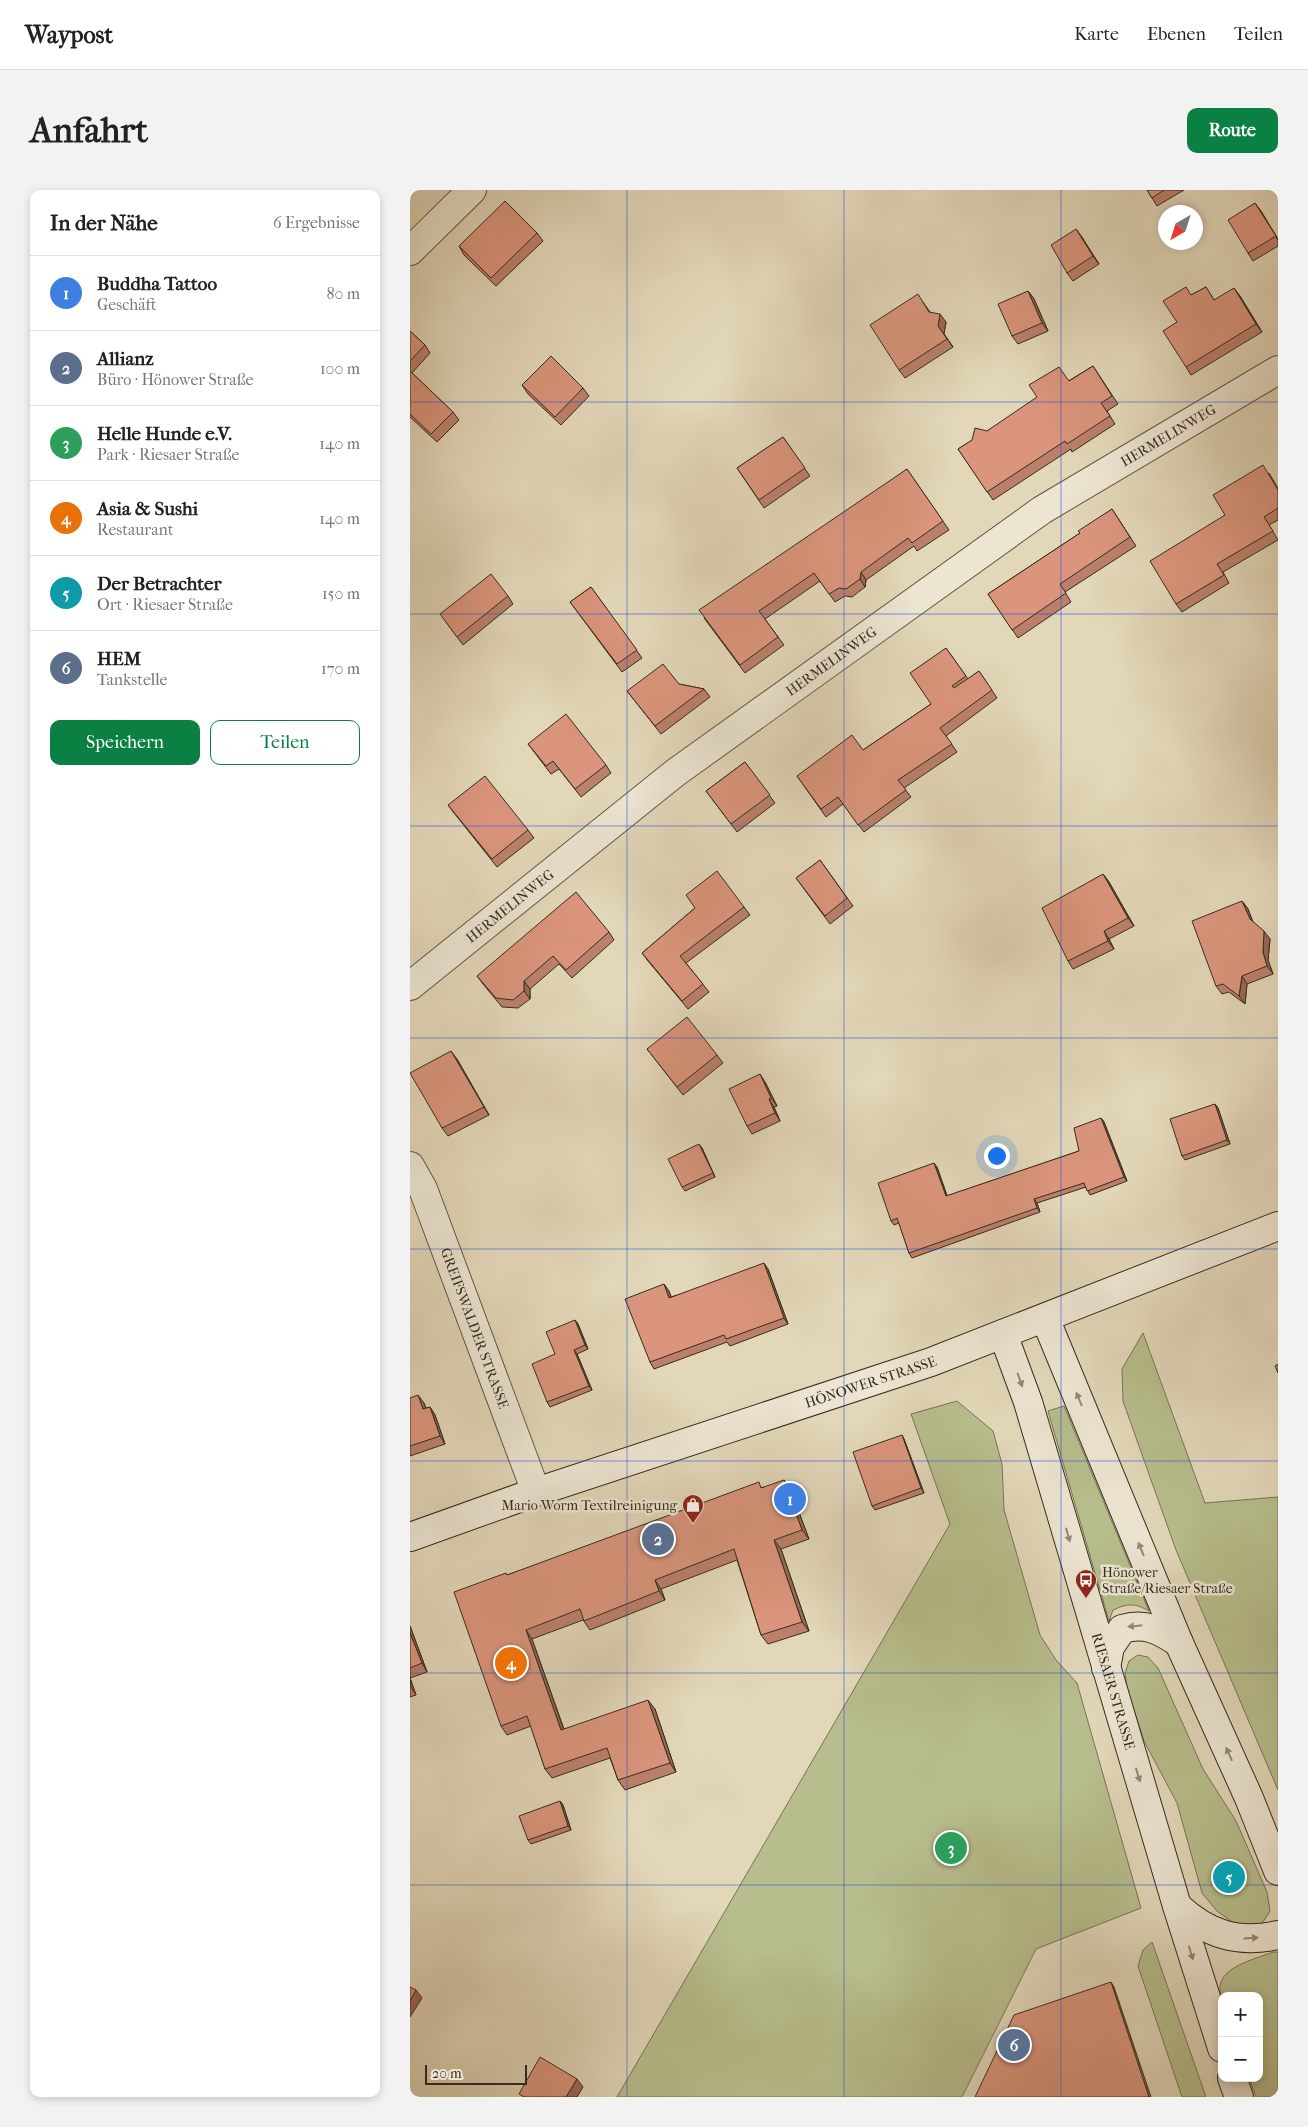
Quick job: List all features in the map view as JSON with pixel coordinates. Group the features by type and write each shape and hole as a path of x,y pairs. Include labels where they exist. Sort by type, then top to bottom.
{"main road":[{"path":"410,251 472,190"},
{"name":"HERMELINWEG","path":"410,986 675,773 1042,510 1278,370"},
{"name":"GREIFSWALDER STRASSE","path":"410,1166 423,1189 536,1492"},
{"name":"HÖNOWER STRASSE","path":"410,1537 536,1492 931,1362 1278,1226"},
{"path":"1046,1318 1179,1643 1249,1798 1278,1871"},
{"name":"RIESAER STRASSE","path":"1003,1334 1028,1402 1177,1906 1219,2037"},
{"path":"1106,1668 1110,1647 1122,1629 1144,1625 1158,1629 1179,1643"},
{"path":"1177,1906 1207,1930 1239,1939 1278,1935"},
{"path":"1233,2082 1239,2097"}],"green space":[{"path":"1143,1333 1205,1503 1278,1497 1278,1790 1176,1550 1123,1401 1122,1369"},
{"path":"957,1401 993,1431 1002,1464 1004,1510 1040,1635 1056,1660 1077,1683 1141,1908 1036,1949 962,2097 617,2097 950,1524 911,1414"},
{"path":"1064,1406 1149,1611 1135,1605 1123,1606 1113,1610 1109,1621 1048,1411"},
{"path":"1138,1655 1148,1657 1158,1668 1203,1769 1236,1821 1267,1892 1270,1911 1258,1926 1235,1924 1217,1911 1202,1893 1177,1803 1144,1741 1127,1688 1125,1674 1129,1661"},
{"path":"1152,1942 1206,2097 1182,2097 1138,1966 1143,1950"},
{"path":"1273,1952 1278,1952 1278,2097 1256,2097 1250,2082 1263,2082 1263,1992 1221,1992 1222,1980 1227,1973 1244,1963"}],"building":[{"path":"1147,190 1164,190 1152,198"},
{"path":"505,201 537,233 491,278 459,246"},
{"path":"1255,203 1276,236 1248,253 1228,220"},
{"path":"1076,229 1093,256 1067,273 1051,245"},
{"path":"1186,287 1191,295 1206,287 1214,300 1234,288 1256,324 1186,367 1163,331 1177,322 1163,301"},
{"path":"1028,291 1042,323 1012,336 998,304"},
{"path":"918,294 929,312 940,314 938,326 947,339 899,370 870,325"},
{"path":"410,331 425,345 410,361"},
{"path":"551,356 583,388 555,417 522,385"},
{"path":"1093,366 1112,396 1101,403 1110,416 1067,444 1065,441 987,492 958,449 972,440 975,428 987,431 1037,397 1029,385 1059,367 1069,381"},
{"path":"410,371 453,412 431,434 410,414"},
{"path":"783,437 805,468 759,500 737,468"},
{"path":"1263,465 1278,490 1278,508 1264,517 1273,531 1217,564 1224,575 1176,604 1150,561 1225,515 1213,495"},
{"path":"907,469 943,521 912,543 908,538 861,572 860,579 846,589 839,588 829,594 814,573 759,611 778,637 740,665 699,610"},
{"path":"1112,509 1130,537 1060,584 1066,593 1012,630 988,594 1080,533 1078,531"},
{"path":"491,574 508,596 457,637 440,614"},
{"path":"591,587 637,650 617,664 570,602"},
{"path":"946,648 966,676 952,686 954,688 979,671 992,690 940,728 952,744 898,780 906,790 858,825 838,797 821,809 797,776 852,735 863,750 931,704 910,673"},
{"path":"663,664 679,684 704,689 655,726 627,691"},
{"path":"566,714 606,765 575,789 553,761 546,766 528,744"},
{"path":"745,762 770,795 731,824 706,791"},
{"path":"485,776 528,830 492,859 448,805"},
{"path":"820,860 847,898 825,916 796,878"},
{"path":"717,871 744,907 680,956 703,984 682,1001 642,953 695,908 686,895"},
{"path":"1103,874 1128,918 1104,931 1108,941 1068,961 1042,908"},
{"path":"576,892 609,932 566,970 553,956 524,981 524,991 513,1000 496,998 477,976"},
{"path":"1242,901 1250,919 1264,931 1263,952 1267,966 1242,976 1239,996 1223,984 1216,986 1192,921"},
{"path":"687,1017 717,1055 677,1087 647,1049"},
{"path":"451,1051 484,1107 442,1128 410,1073"},
{"path":"760,1074 771,1098 769,1099 775,1113 747,1126 729,1089"},
{"path":"1215,1104 1227,1140 1182,1156 1170,1119"},
{"path":"1101,1118 1124,1177 1087,1191 1084,1183 1034,1199 1037,1208 909,1253 897,1218 891,1221 878,1183 934,1163 946,1196 1079,1151 1074,1128"},
{"path":"699,1144 713,1173 682,1187 668,1159"},
{"path":"764,1263 784,1318 726,1339 724,1335 650,1362 625,1299 664,1284 669,1298"},
{"path":"575,1320 585,1345 574,1350 589,1386 547,1402 532,1364 555,1354 546,1332"},
{"path":"418,1395 423,1409 430,1407 440,1436 410,1446 410,1398"},
{"path":"902,1435 921,1488 872,1506 853,1452"},
{"path":"784,1480 802,1530 774,1540 802,1622 761,1635 734,1549 655,1580 659,1591 584,1621 580,1609 526,1630 561,1730 648,1700 670,1763 618,1780 607,1748 545,1769 527,1716 501,1726 454,1592 506,1573 507,1575 759,1482 761,1488"},
{"path":"410,1633 422,1663 410,1668"},
{"path":"560,1801 568,1826 528,1840 519,1816"},
{"path":"1111,1982 1149,2097 975,2097 1014,2015"},
{"path":"410,1987 416,1990 410,2001"},
{"path":"540,2057 577,2079 566,2097 524,2097 519,2094"}],"place":[{"name":"Buddha Tattoo","path":"790,1499"},
{"name":"Mario Worm Textilreinigung","path":"693,1524"},
{"name":"Allianz","path":"658,1539"},
{"name":"Hönower Straße/Riesaer Straße","path":"1086,1599"},
{"name":"Asia & Sushi","path":"511,1663"},
{"name":"Helle Hunde e.V.","path":"951,1848"},
{"name":"Der Betrachter","path":"1229,1877"},
{"name":"HEM","path":"1014,2045"}]}
